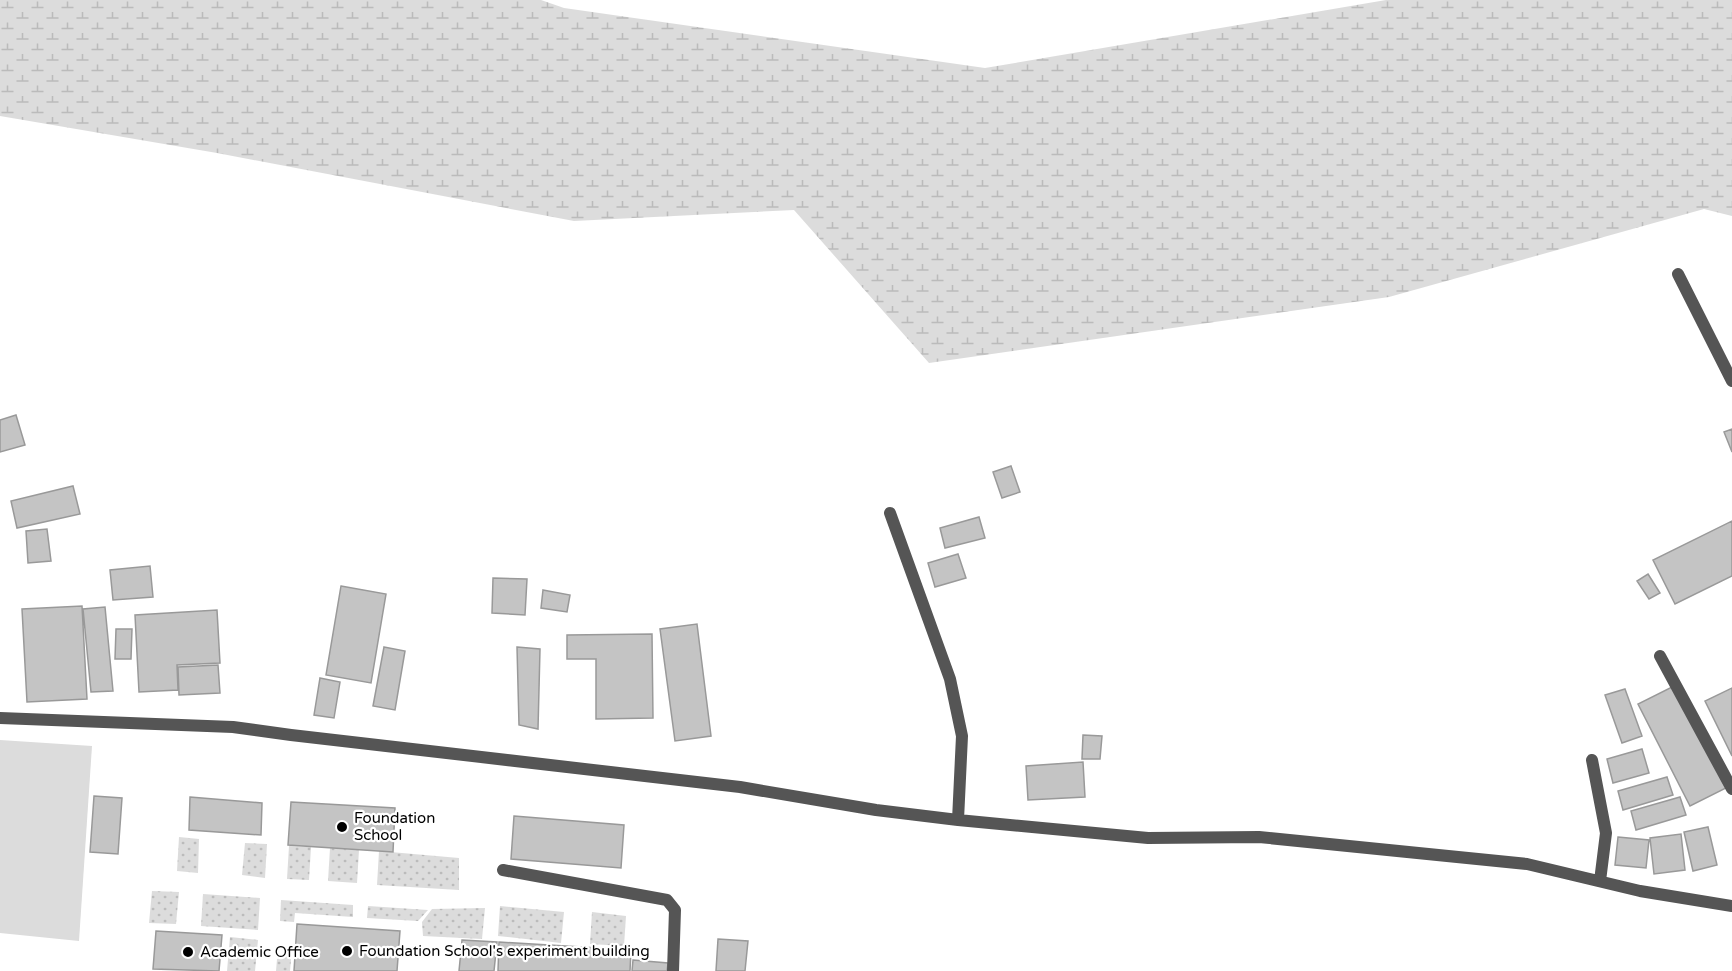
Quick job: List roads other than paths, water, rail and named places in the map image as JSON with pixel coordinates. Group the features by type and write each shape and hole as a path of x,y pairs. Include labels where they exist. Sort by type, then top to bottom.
{"street":[{"path":"1678,274 1732,381"},
{"path":"890,513 950,679 962,736 958,820"},
{"path":"1660,656 1732,789"},
{"path":"0,718 233,727 740,787 876,810 958,820 1148,838 1259,837 1527,864 1641,891 1732,906"},
{"path":"1592,760 1606,833 1600,881"},
{"path":"503,870 667,900 675,910 673,971"}],"place":[{"name":"Foundation School","path":"342,827"},
{"name":"Foundation School's experiment building","path":"347,951"},
{"name":"Academic Office","path":"188,952"}]}
